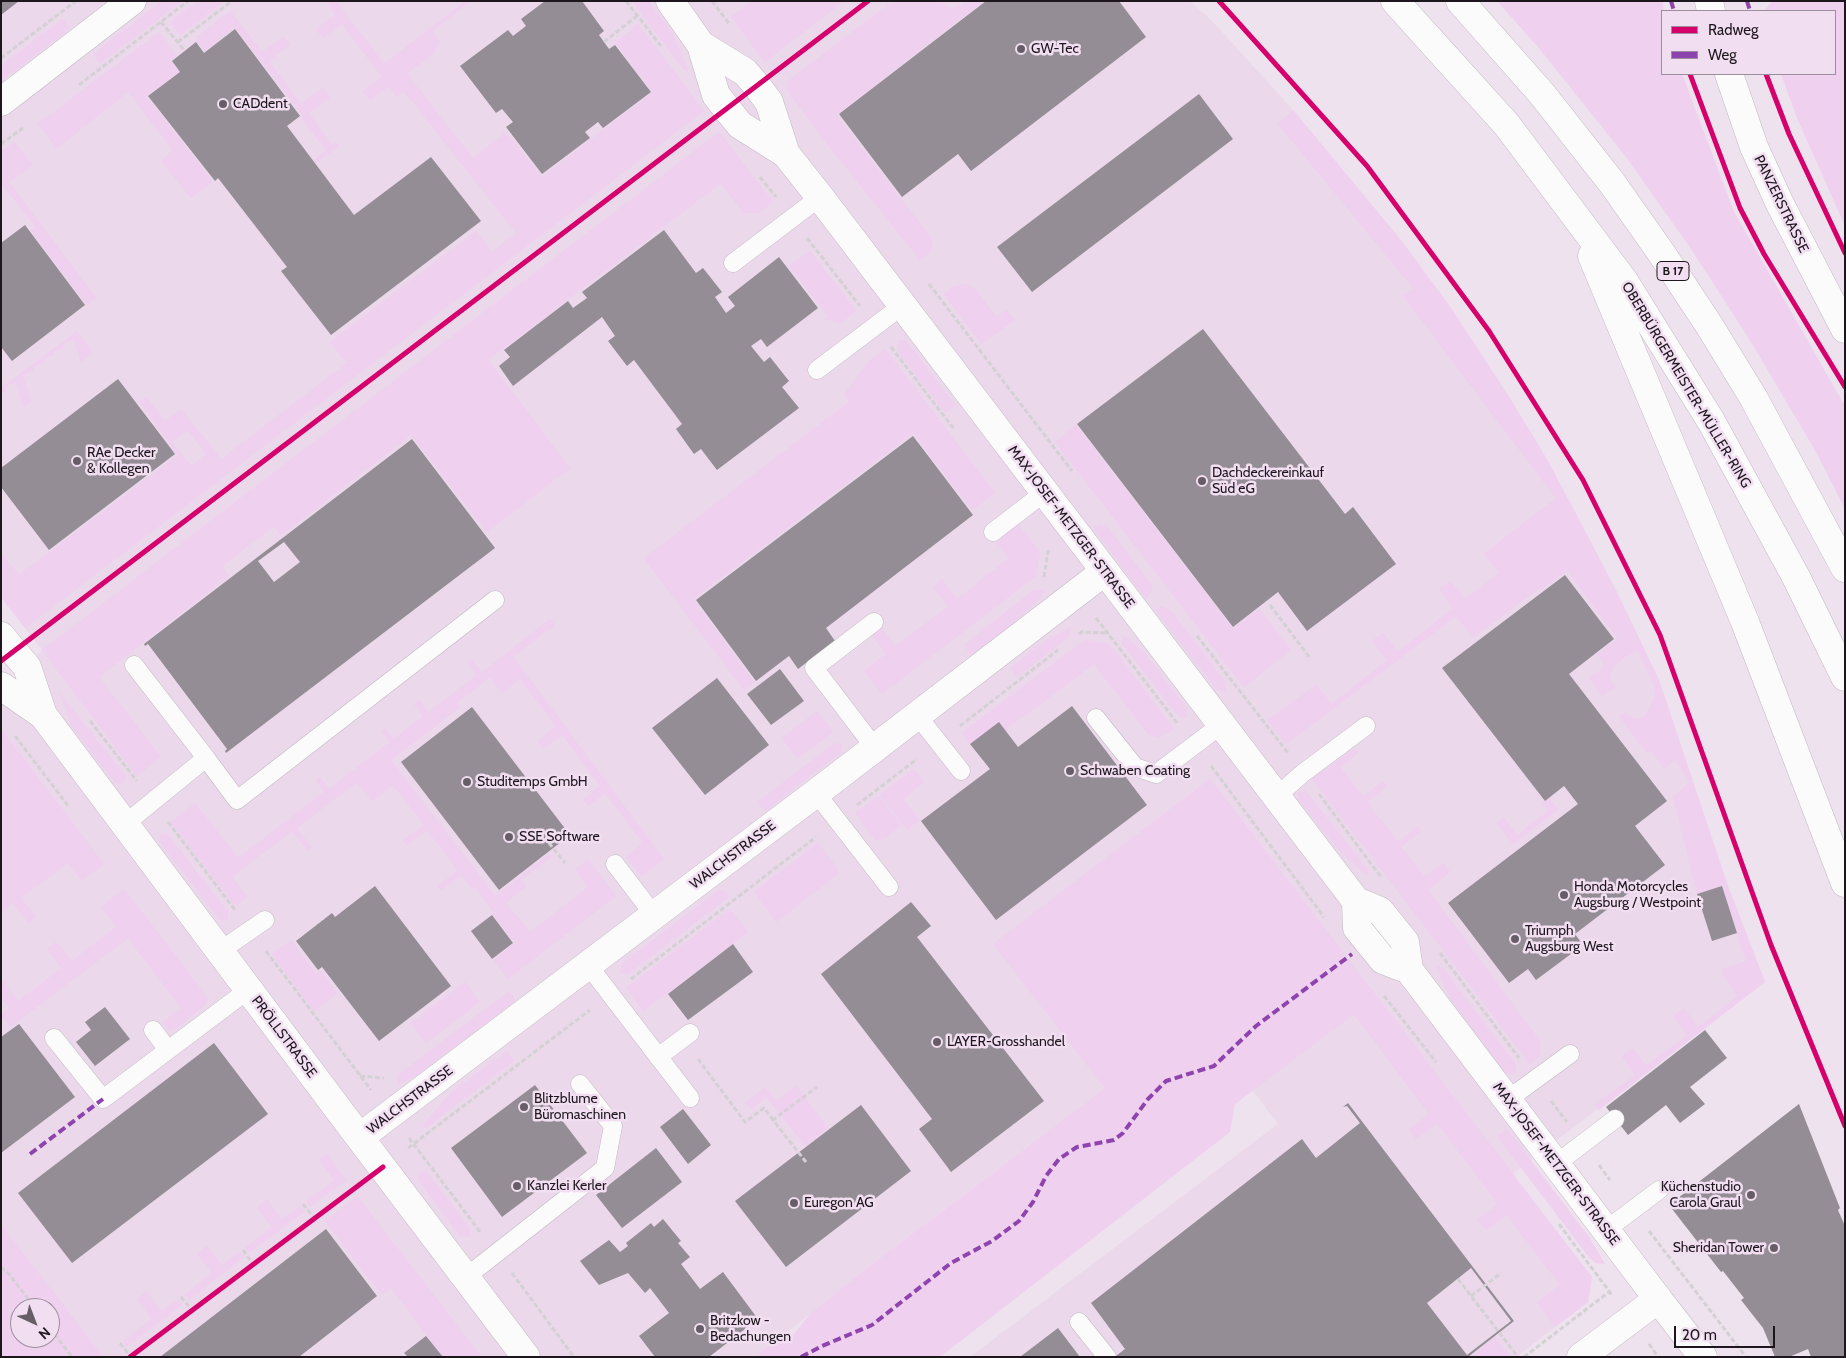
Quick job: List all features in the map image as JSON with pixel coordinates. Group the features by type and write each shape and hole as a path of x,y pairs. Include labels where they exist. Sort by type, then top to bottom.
{"main road":[{"path":"1,102 132,1"},
{"name":"OBERBÜRGERMEISTER-MÜLLER-RING","path":"1395,1 1506,125 1624,281 1711,421 1796,577 1845,677"},
{"name":"B 17","path":"1460,1 1542,94 1612,183 1662,254 1709,325 1753,397 1845,568"},
{"name":"MAX-JOSEF-METZGER-STRASSE","path":"675,3 702,45 716,95 740,125 786,154 820,197 1356,901 1357,928 1383,960 1409,970 1703,1357"},
{"name":"MAX-JOSEF-METZGER-STRASSE","path":"702,45 745,72 763,94 769,102 786,154"},
{"name":"PANZERSTRASSE","path":"1730,75 1754,147 1780,204 1845,329"},
{"path":"1574,213 1745,622 1845,883"},
{"name":"WALCHSTRASSE","path":"360,1137 875,748 1104,572"},
{"name":"PRÖLLSTRASSE","path":"1,636 27,667 43,715"},
{"name":"PRÖLLSTRASSE","path":"1,686 43,715 248,990 526,1357"},
{"path":"1581,1357 1658,1298"}],"lane":[{"path":"733,263 820,197"},
{"path":"817,370 903,305"},
{"path":"993,532 1045,492"},
{"path":"134,666 237,800 496,600"},
{"path":"874,622 814,668 875,748"},
{"path":"917,715 960,771"},
{"path":"1096,718 1135,767 1156,774 1221,725"},
{"path":"1277,796 1303,773 1366,726"},
{"path":"125,824 206,758"},
{"path":"816,792 889,886"},
{"path":"615,864 654,915"},
{"path":"220,951 265,920"},
{"path":"588,965 690,1098"},
{"path":"54,1038 103,1099 248,990"},
{"path":"153,1030 168,1050"},
{"path":"658,1058 686,1036"},
{"path":"1508,1100 1570,1054"},
{"path":"466,1277 605,1168 613,1126 580,1084"},
{"path":"1556,1164 1615,1119"},
{"path":"1606,1230 1659,1190"},
{"path":"1079,1322 1106,1357"}],"path":[{"path":"77,86 188,1"},
{"path":"178,42 232,1"},
{"path":"712,1 735,31"},
{"path":"1,58 74,2"},
{"path":"604,42 638,16"},
{"path":"161,22 184,51"},
{"path":"1,144 23,128"},
{"path":"925,279 1072,472"},
{"path":"1270,605 1310,658"},
{"path":"1192,629 1384,880"},
{"path":"1074,638 1081,632 1108,634"},
{"path":"413,1144 1059,650"},
{"path":"87,717 153,801 574,1357"},
{"path":"550,843 565,863"},
{"path":"1436,948 1746,1357"},
{"path":"686,1036 745,1122 764,1108 806,1162"},
{"path":"773,1120 817,1087"},
{"path":"303,1204 314,1218"},
{"path":"243,1250 253,1264"},
{"path":"1,1267 9,1274 27,1298"},
{"path":"1471,1296 1501,1273"},
{"path":"1458,1279 1518,1357"},
{"path":"1524,1357 1609,1292"},
{"path":"181,1297 192,1310"},
{"path":"60,1341 72,1357"},
{"path":"120,1343 130,1356"}],"shaded area":[{"path":"1,1 1190,1 1214,23 1293,110 1401,240 1451,308 1548,461 1616,590 1659,680 1728,886 1765,982 1512,1174 1588,1302 1516,1357 970,1357 1278,1124 1198,1018 953,1203 755,1357 103,1357 60,1301 60,1298 57,1298 1,1225 1,698 42,650 1,597"},
{"path":"162,1 182,1 100,63 93,54"},
{"path":"198,1 223,2 180,35 170,22"},
{"path":"326,1 336,1 384,64 466,1 471,1 432,31 440,42 434,53 407,74 473,158 506,132 542,177 653,92 615,43 638,24 704,111 25,628 1,597 1,553 19,575 178,455 139,402 146,397 165,421 181,409 221,459 347,363 330,342 476,231 492,252 516,233 404,91 397,96 389,86 370,100 363,91 382,77 342,24 323,38 316,29 335,15","holes":["188,430 206,454 191,466 172,442"]},
{"path":"632,1 648,1 672,33 688,71 685,71"},
{"path":"752,1 844,1 765,62 731,17"},
{"path":"893,1 940,1 946,6 953,8 966,1 984,1 836,115 932,239 929,253 920,260 816,130 788,91 787,85 788,81"},
{"path":"1497,1 1662,1 1664,10 1661,10 1661,75 1682,75 1734,212 1845,406 1845,509 1816,452 1748,337 1689,246 1626,157 1538,47"},
{"path":"1773,1 1845,1 1845,226 1797,118 1781,75 1836,75 1836,10 1764,10"},
{"path":"230,11 262,52 283,37 290,45 269,61 301,104 323,88 330,97 309,113 332,145 336,142 339,146 316,163 314,160 326,150 301,118 303,116 235,27 205,51 196,41 199,39 197,37"},
{"path":"63,19 70,28 1,81 1,66"},
{"path":"159,32 177,55 170,60 179,72 146,96 213,182 191,198 161,161 173,150 128,92 57,148 38,124"},
{"path":"1293,110 1401,240 1451,308 1548,461 1616,590 1659,680 1728,886 1765,982 1599,1110 1595,1105 1635,1075 1622,1056 1632,1048 1646,1066 1687,1035 1673,1016 1684,1008 1698,1027 1738,996 1724,976 1722,969 1746,961 1722,887 1697,894 1673,797 1690,782 1675,760 1664,768 1651,751 1647,753 1619,716 1626,712 1631,717 1637,719 1645,716 1655,697 1654,685 1638,651 1625,657 1615,665 1611,671 1610,680 1616,688 1602,696 1590,678 1605,666 1597,654 1618,639 1567,570 1541,590 1539,588 1473,638 1456,616 1286,744 1268,720 1316,685 1332,704 1387,660 1372,641 1383,633 1398,652 1453,608 1439,589 1450,581 1465,599 1499,573 1484,554 1556,498 1403,296 1413,288 1278,124"},
{"path":"719,132 773,202 758,213 743,213 721,183 488,360 570,468 487,532 411,435 281,535 274,526 222,566 229,576 99,677 161,757 137,776 42,650"},
{"path":"14,142 33,165 9,182 96,298 87,305 31,231 36,227 1,183 1,152"},
{"path":"810,251 856,311 840,323 825,319 828,316 789,266"},
{"path":"967,284 977,291 996,317 1006,310 1015,320 981,344 944,294 953,287"},
{"path":"77,331 93,352 81,363 74,339 63,344 64,348 53,352 54,355 43,359 44,362 33,367 34,370 23,375 31,401 23,407 16,382 4,387 6,391 1,393 1,388"},
{"path":"899,340 906,341 955,405 945,413 897,350 897,342"},
{"path":"885,349 995,493 972,510 913,433 693,599 754,682 744,690 644,558 849,402 844,394 871,359"},
{"path":"1076,425 1233,629 1259,609 1291,650 1244,687 1055,442"},
{"path":"1016,522 1040,552 1036,576 882,694 864,671 886,654 871,634 881,627 895,646 948,607 933,587 942,579 957,599 1009,558 994,539"},
{"path":"1100,524 1108,528 1152,586 1152,591 1146,599 1093,528"},
{"path":"1034,590 1045,590 1038,600 1012,624 971,655 964,645"},
{"path":"1162,606 1170,610 1226,683 1226,692 1216,689 1155,610"},
{"path":"550,619 555,625 513,657 664,859 641,876 626,857 643,843 605,793 588,806 583,799 600,786 562,735 543,748 538,741 556,726 520,679 502,693 490,677 457,703 460,707 391,760 495,896 549,854 552,857 522,879 526,886 506,903 530,932 588,887 575,869 588,859 616,896 508,979 493,960 515,943 475,887 472,889 461,875 441,890 438,886 458,870 427,830 407,845 403,841 424,825 393,785 372,801 357,782 297,828 312,848 308,851 292,831 232,877 247,897 235,906 171,822 195,803 238,858 324,792 316,780 320,777 329,789 390,742 381,731 385,728 394,739 423,716 414,704 419,700 428,712 477,675 468,663 472,660 482,672"},
{"path":"1071,627 1069,637 1017,677 1011,668 1048,639"},
{"path":"1123,635 1146,655 1187,709 1187,718 1179,717 1122,644"},
{"path":"1084,640 1108,643 1174,729 1159,738 1149,735 1094,664 1005,730 999,722 970,744 962,733"},
{"path":"59,692 126,777 122,784 115,783 72,726"},
{"path":"817,711 833,732 797,758 782,738"},
{"path":"1,729 104,864 82,881 68,863 21,898 36,917 29,923 13,903 1,912"},
{"path":"837,743 842,744 841,752 765,811 758,802"},
{"path":"1353,749 1359,752 1340,767 1363,797 1383,781 1387,786 1367,802 1398,842 1418,826 1421,831 1401,847 1424,876 1443,863 1450,872 1428,890 1540,1041 1540,1055 1530,1064 1312,779"},
{"path":"914,769 924,782 903,799 919,820 907,830 880,795"},
{"path":"1210,779 1592,1277 1588,1302 1555,1327 1537,1302 1560,1285 1507,1215 1486,1230 1478,1220 1498,1204 1437,1123 1416,1139 1409,1129 1429,1114 1354,1014 1235,1104 1230,1132 940,1357 755,1357 786,1332 791,1338 810,1314 869,1267 1105,1088 993,944"},
{"path":"1301,790 1307,793 1368,870 1367,876 1340,851 1298,800 1298,793"},
{"path":"879,796 901,825 881,841 875,840 855,813"},
{"path":"1549,798 1558,810 1513,844 1497,823 1503,817 1517,835 1548,811 1542,803"},
{"path":"162,833 167,834 229,913 227,920 220,920 159,841 159,836"},
{"path":"818,843 838,869 838,874 776,922 754,892"},
{"path":"124,889 208,998 205,1005 176,1028 168,1030 163,1022 181,1008 128,938 11,1027 4,1018 1,1020 1,1014 9,1008 1,998 1,982 3,981 18,1001 62,968 47,949 56,942 72,961 116,927 101,907"},
{"path":"720,889 726,892 729,897 628,974 620,973 622,964"},
{"path":"730,909 748,932 643,1011 626,988"},
{"path":"291,940 316,974 321,971 337,994 314,1011 272,954"},
{"path":"1436,966 1442,967 1516,1065 1516,1073 1505,1073 1451,1000"},
{"path":"465,982 479,1002 426,1043 411,1023"},
{"path":"509,991 516,1001 416,1076 398,1085 397,1078 399,1074"},
{"path":"507,1051 514,1061 426,1128 422,1126 452,1092"},
{"path":"796,1086 828,1128 806,1146 766,1097 751,1109 745,1103 765,1087 776,1101"},
{"path":"1507,1129 1589,1237 1605,1264 1595,1263 1587,1255 1497,1136"},
{"path":"327,1154 346,1180 310,1207 306,1202 334,1180 319,1160"},
{"path":"426,1171 470,1229 469,1237 460,1236 420,1182 417,1174"},
{"path":"357,1196 481,1356 443,1357 391,1288 382,1295 325,1221"},
{"path":"267,1200 282,1219 300,1206 305,1211 249,1253 245,1248 272,1227 257,1207"},
{"path":"1,1225 58,1298 10,1298 10,1348 60,1348 60,1300 103,1357 1,1357"},
{"path":"207,1246 222,1265 240,1252 244,1257 189,1300 185,1294 212,1273 197,1254"},
{"path":"146,1292 162,1311 178,1299 182,1305 126,1347 123,1341 152,1319 137,1299"},
{"path":"1495,1337 1510,1357 1470,1357"}],"building":[{"path":"1,1 19,1 1,15"},
{"path":"545,1 582,1 604,31 599,35 609,49 615,45 651,92 603,128 598,122 585,132 590,138 542,174 506,127 513,122 502,109 496,113 460,66 508,30 513,36 526,26 521,19"},
{"path":"986,1 1119,1 1146,37 971,171 958,154 902,197 839,114"},
{"path":"235,29 300,116 287,126 354,215 431,157 481,221 331,335 281,271 287,267 218,178 215,181 148,96 180,72 172,61 196,42 204,53"},
{"path":"1199,94 1233,139 1032,292 997,247"},
{"path":"25,225 85,305 12,361 1,347 1,243"},
{"path":"664,230 696,273 703,268 722,292 715,297 726,313 735,306 728,297 779,257 818,308 767,347 761,339 751,346 764,362 770,357 789,381 782,387 799,408 717,470 701,449 694,454 676,429 682,424 634,360 627,366 608,341 615,336 602,317 513,386 499,366 510,357 504,350 568,301 573,308 587,298 582,292"},
{"path":"1203,329 1345,514 1353,507 1396,564 1307,631 1278,592 1233,627 1077,424"},
{"path":"118,379 175,454 49,550 1,487 1,468"},
{"path":"913,436 973,515 826,628 835,641 798,669 789,656 756,681 696,600"},
{"path":"412,439 495,548 226,753 227,749 148,644 145,646 144,644","holes":["284,542 300,562 274,582 258,561"]},
{"path":"1565,575 1614,639 1569,674 1667,801 1635,826 1665,865 1575,934 1583,945 1536,980 1528,969 1509,983 1448,903 1578,804 1564,786 1545,801 1442,668"},
{"path":"780,669 804,701 771,725 747,694"},
{"path":"717,678 769,745 705,795 652,728"},
{"path":"1072,706 1147,805 996,920 921,821 990,769 970,744 999,722 1018,747"},
{"path":"472,707 570,835 499,890 401,762"},
{"path":"375,886 451,986 379,1041 322,967 318,970 296,941 332,913 335,917"},
{"path":"1722,886 1737,933 1712,941 1697,894"},
{"path":"911,902 931,926 917,937 1044,1101 951,1172 919,1129 932,1119 821,974"},
{"path":"492,915 513,943 492,959 471,931"},
{"path":"733,944 753,972 688,1020 668,994"},
{"path":"105,1007 130,1039 95,1066 76,1042 91,1030 85,1022"},
{"path":"19,1024 75,1097 1,1153 1,1037"},
{"path":"1705,1030 1727,1058 1690,1087 1705,1104 1680,1123 1666,1105 1628,1135 1606,1107"},
{"path":"214,1043 268,1114 72,1263 18,1193"},
{"path":"535,1085 587,1153 502,1217 451,1148"},
{"path":"1348,1103 1514,1321 1468,1357 1111,1357 1116,1356 1125,1349 1091,1303 1302,1139 1316,1158 1360,1123 1347,1106 1343,1107","holes":["1471,1268 1511,1321 1467,1355 1427,1303"]},
{"name":"Sheridan Tower","path":"1799,1104 1840,1208 1838,1210 1845,1226 1845,1357 1811,1357 1808,1349 1789,1357 1775,1357 1763,1328 1741,1300 1744,1298 1723,1271 1721,1272 1669,1205"},
{"path":"861,1105 911,1171 786,1267 735,1201"},
{"path":"683,1109 711,1145 688,1164 660,1127"},
{"path":"656,1148 682,1182 622,1228 596,1195"},
{"path":"663,1219 681,1241 678,1243 690,1257 681,1264 700,1289 723,1272 758,1319 709,1357 655,1357 639,1336 669,1313 650,1288 645,1293 628,1273 599,1285 580,1261 609,1240 620,1252 628,1246 626,1243 651,1223 654,1227"},
{"path":"326,1229 377,1296 299,1357 160,1357"},
{"path":"1058,1328 1080,1357 1020,1357"},
{"path":"426,1336 443,1357 408,1357 404,1353"}],"marked path":[{"path":"1671,1 1674,10"},
{"path":"1747,1 1750,10"},
{"path":"801,1357 872,1325 951,1263 992,1241 1019,1221 1033,1202 1046,1176 1059,1159 1077,1147 1114,1140 1123,1133 1148,1099 1166,1081 1214,1066 1256,1026 1352,954"},
{"path":"30,1154 103,1099"}],"cycle path":[{"path":"1,661 868,1"},
{"path":"1219,1 1367,166 1489,331 1583,480 1660,635 1771,945 1845,1126"},
{"path":"1690,75 1740,208 1764,254 1845,387"},
{"path":"1766,75 1789,134 1845,253"},
{"path":"130,1357 383,1167"}],"place":[{"name":"GW-Tec","path":"1021,49"},
{"name":"CADdent","path":"223,104"},
{"name":"RAe Decker & Kollegen","path":"77,461"},
{"name":"Dachdeckereinkauf Süd eG","path":"1202,481"},
{"name":"Schwaben Coating","path":"1070,771"},
{"name":"Studitemps GmbH","path":"467,782"},
{"name":"SSE Software","path":"509,837"},
{"name":"Honda Motorcycles Augsburg / Westpoint","path":"1564,895"},
{"name":"Triumph Augsburg West","path":"1515,939"},
{"name":"LAYER-Grosshandel","path":"937,1042"},
{"name":"Blitzblume Büromaschinen","path":"524,1107"},
{"name":"Kanzlei Kerler","path":"517,1186"},
{"name":"Küchenstudio Carola Graul","path":"1751,1195"},
{"name":"Euregon AG","path":"794,1203"},
{"name":"Sheridan Tower","path":"1774,1248"},
{"name":"Britzkow - Bedachungen","path":"700,1329"}]}
